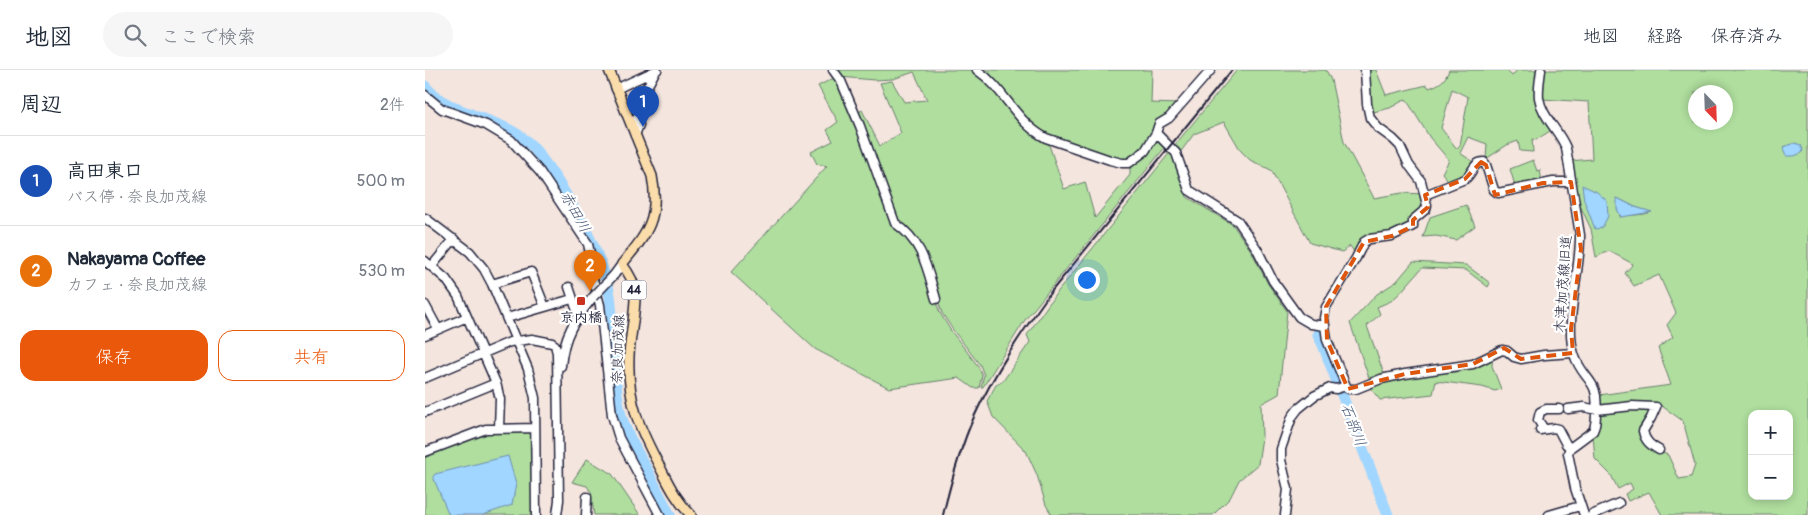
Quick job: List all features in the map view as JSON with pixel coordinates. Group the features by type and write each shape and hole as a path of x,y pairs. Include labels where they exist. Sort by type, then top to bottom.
{"main road":[{"name":"44","path":"609,70 652,176 655,191 653,217 644,237 622,264"},
{"name":"奈良加茂線","path":"622,264 629,272 635,291 629,356 634,411 645,440 677,498 691,515"}],"street":[{"path":"616,88 657,70"},
{"path":"635,135 639,125 637,118 645,91 657,70"},
{"path":"833,70 841,81 895,223 907,232 918,246 936,298"},
{"path":"977,70 987,78 1027,127 1045,138 1126,164 1141,155 1156,133 1159,124 1169,118 1211,70"},
{"path":"1342,387 1329,346 1325,326 1324,314 1326,307 1364,242 1369,239 1392,236 1413,226 1413,220 1427,207 1419,178 1409,165 1400,146 1378,128 1370,118 1367,104 1365,70"},
{"name":"木津加茂線旧道","path":"1541,70 1539,100 1543,110 1562,138 1567,155 1580,235 1581,249 1571,329 1573,353 1595,388 1598,399 1593,431 1589,436 1570,448"},
{"path":"425,95 442,109 486,125 511,140 540,172 587,244 591,253 591,272 600,305 612,414 619,438 660,515"},
{"path":"1156,133 1176,153 1189,190 1238,221 1257,249 1273,281 1299,317 1311,324 1325,326"},
{"path":"1425,195 1465,179 1469,176 1475,164 1481,162 1485,162 1494,190 1498,194 1543,183 1571,182"},
{"path":"425,218 478,261 492,284 528,369 535,398 537,515"},
{"path":"454,240 428,264 446,278 455,290 496,383 500,400 499,428"},
{"path":"562,515 561,365 565,342 569,330 580,312 622,264"},
{"path":"492,284 531,272 545,307"},
{"path":"569,287 575,308 580,312"},
{"path":"507,318 572,299"},
{"path":"425,305 438,329"},
{"path":"425,335 467,317"},
{"path":"425,376 516,338 537,336 565,342"},
{"path":"516,338 552,342 557,348 559,500 557,515"},
{"path":"1285,515 1288,489 1281,460 1281,449 1293,417 1298,409 1314,396 1330,388 1355,389 1381,379 1473,364 1502,350 1521,359 1573,353"},
{"path":"425,412 496,383"},
{"path":"1568,409 1584,407 1597,410 1632,406 1656,407 1643,431 1650,445 1659,450"},
{"path":"1559,409 1546,409 1539,412 1537,420 1542,430 1558,429 1565,444 1570,448 1568,453 1570,465 1579,506 1584,515"},
{"path":"425,452 472,434 499,428 535,428"},
{"path":"586,515 587,497"},
{"path":"1592,515 1619,503"},
{"path":"1549,515 1579,506"}],"highlighted area":[{"path":"1481,162 1486,165 1495,195 1543,183 1571,182 1581,249 1571,329 1573,353 1521,359 1504,348 1473,364 1405,374 1348,389 1327,340 1326,307 1364,242 1392,236 1413,226 1413,220 1428,207 1425,195 1465,179"}],"green space":[{"path":"835,70 973,70 986,79 1026,129 1048,142 1064,189 1085,182 1095,218 1130,175 1130,165 1157,138 1166,146 1025,320 983,387 981,387 984,375 980,365 942,313 924,258 897,223 857,113 862,110 880,146 901,133 880,83 892,81 904,102 927,100 914,72 893,79 874,80 840,77"},
{"path":"981,70 1152,70 1151,103 1178,104 1136,156 1123,160 1092,152 1036,132"},
{"path":"1237,70 1326,70 1331,80 1344,142 1374,198 1402,193 1424,194 1426,203 1412,225 1389,234 1370,236 1355,253 1350,246 1342,252 1310,243 1271,170 1250,160 1241,151 1224,122 1194,134 1179,154 1174,146"},
{"path":"1367,70 1376,70 1386,95 1427,85 1429,88 1433,87 1446,77 1449,70 1506,70 1512,76 1517,70 1538,70 1536,91 1553,129 1536,140 1532,139 1533,152 1520,151 1518,141 1507,145 1486,159 1487,144 1468,137 1460,153 1475,163 1468,175 1451,184 1442,173 1449,160 1430,138 1406,99 1390,108 1369,113","holes":["1452,89 1468,97 1460,146 1457,149 1441,128"]},
{"path":"1543,70 1808,70 1808,515 1662,515 1649,492 1628,501 1625,494 1633,489 1630,483 1618,489 1611,475 1595,459 1593,435 1599,427 1599,395 1671,385 1658,348 1673,337 1667,325 1676,313 1659,275 1634,286 1625,273 1633,264 1609,251 1596,257 1591,229 1576,197 1570,161 1592,159 1589,102 1542,99","holes":["1617,198 1635,207 1651,212 1620,217","1659,404 1683,421 1695,465 1691,477 1679,479 1668,455 1648,447 1642,429 1654,405"]},
{"path":"836,77 864,144 893,224 914,242 940,313 951,331 978,366 982,375 979,388 973,388 959,378 889,388 815,349 731,272 827,166 817,164 811,152 833,141 827,130 838,122 818,86"},
{"path":"1171,151 1187,197 1233,225 1252,252 1268,284 1287,311 1279,394 1261,404 1262,437 1258,464 1239,480 1230,498 1213,515 1052,515 1046,505 1037,475 1026,451 993,417 987,401 996,385 1003,381 1030,342 1027,335 1055,295"},
{"path":"1533,160 1537,171 1540,170 1542,182 1516,189 1510,169"},
{"path":"1466,205 1475,226 1456,240 1436,236 1423,237 1430,217"},
{"path":"1413,262 1466,265 1490,283 1488,287 1466,270 1422,268 1391,301 1377,307 1380,314 1367,326 1385,377 1370,381 1350,323 1377,294 1396,282"},
{"path":"1493,355 1492,366 1501,389 1495,391 1482,387 1436,381 1433,394 1380,400 1368,385 1426,372"},
{"path":"482,432 532,432 534,515 425,515 425,455"},
{"path":"587,459 612,474 640,515 594,515 591,492 587,486 572,482"}],"water":[{"path":"1795,143 1801,145 1802,153 1786,156 1783,147"},
{"path":"1582,185 1597,192 1607,201 1608,216 1602,228 1595,229 1584,200"},
{"path":"1617,198 1635,207 1652,212 1621,217 1617,209"},
{"path":"508,456 516,484 512,505 483,515 449,515 433,477 435,474"}],"waterway":[{"name":"赤田川","path":"425,86 451,106 497,124 525,140 548,166 581,221 599,260 610,296 614,365 623,423 670,515"},
{"name":"石部川","path":"1318,335 1388,515"}],"railway":[{"path":"943,515 956,465 974,417 999,369 1019,338 1050,293 1232,70"}],"place":[{"name":"高田東口","path":"643,127"},
{"name":"Nakayama Coffee","path":"590,291"},
{"name":"京内橋","path":"581,301"}]}
